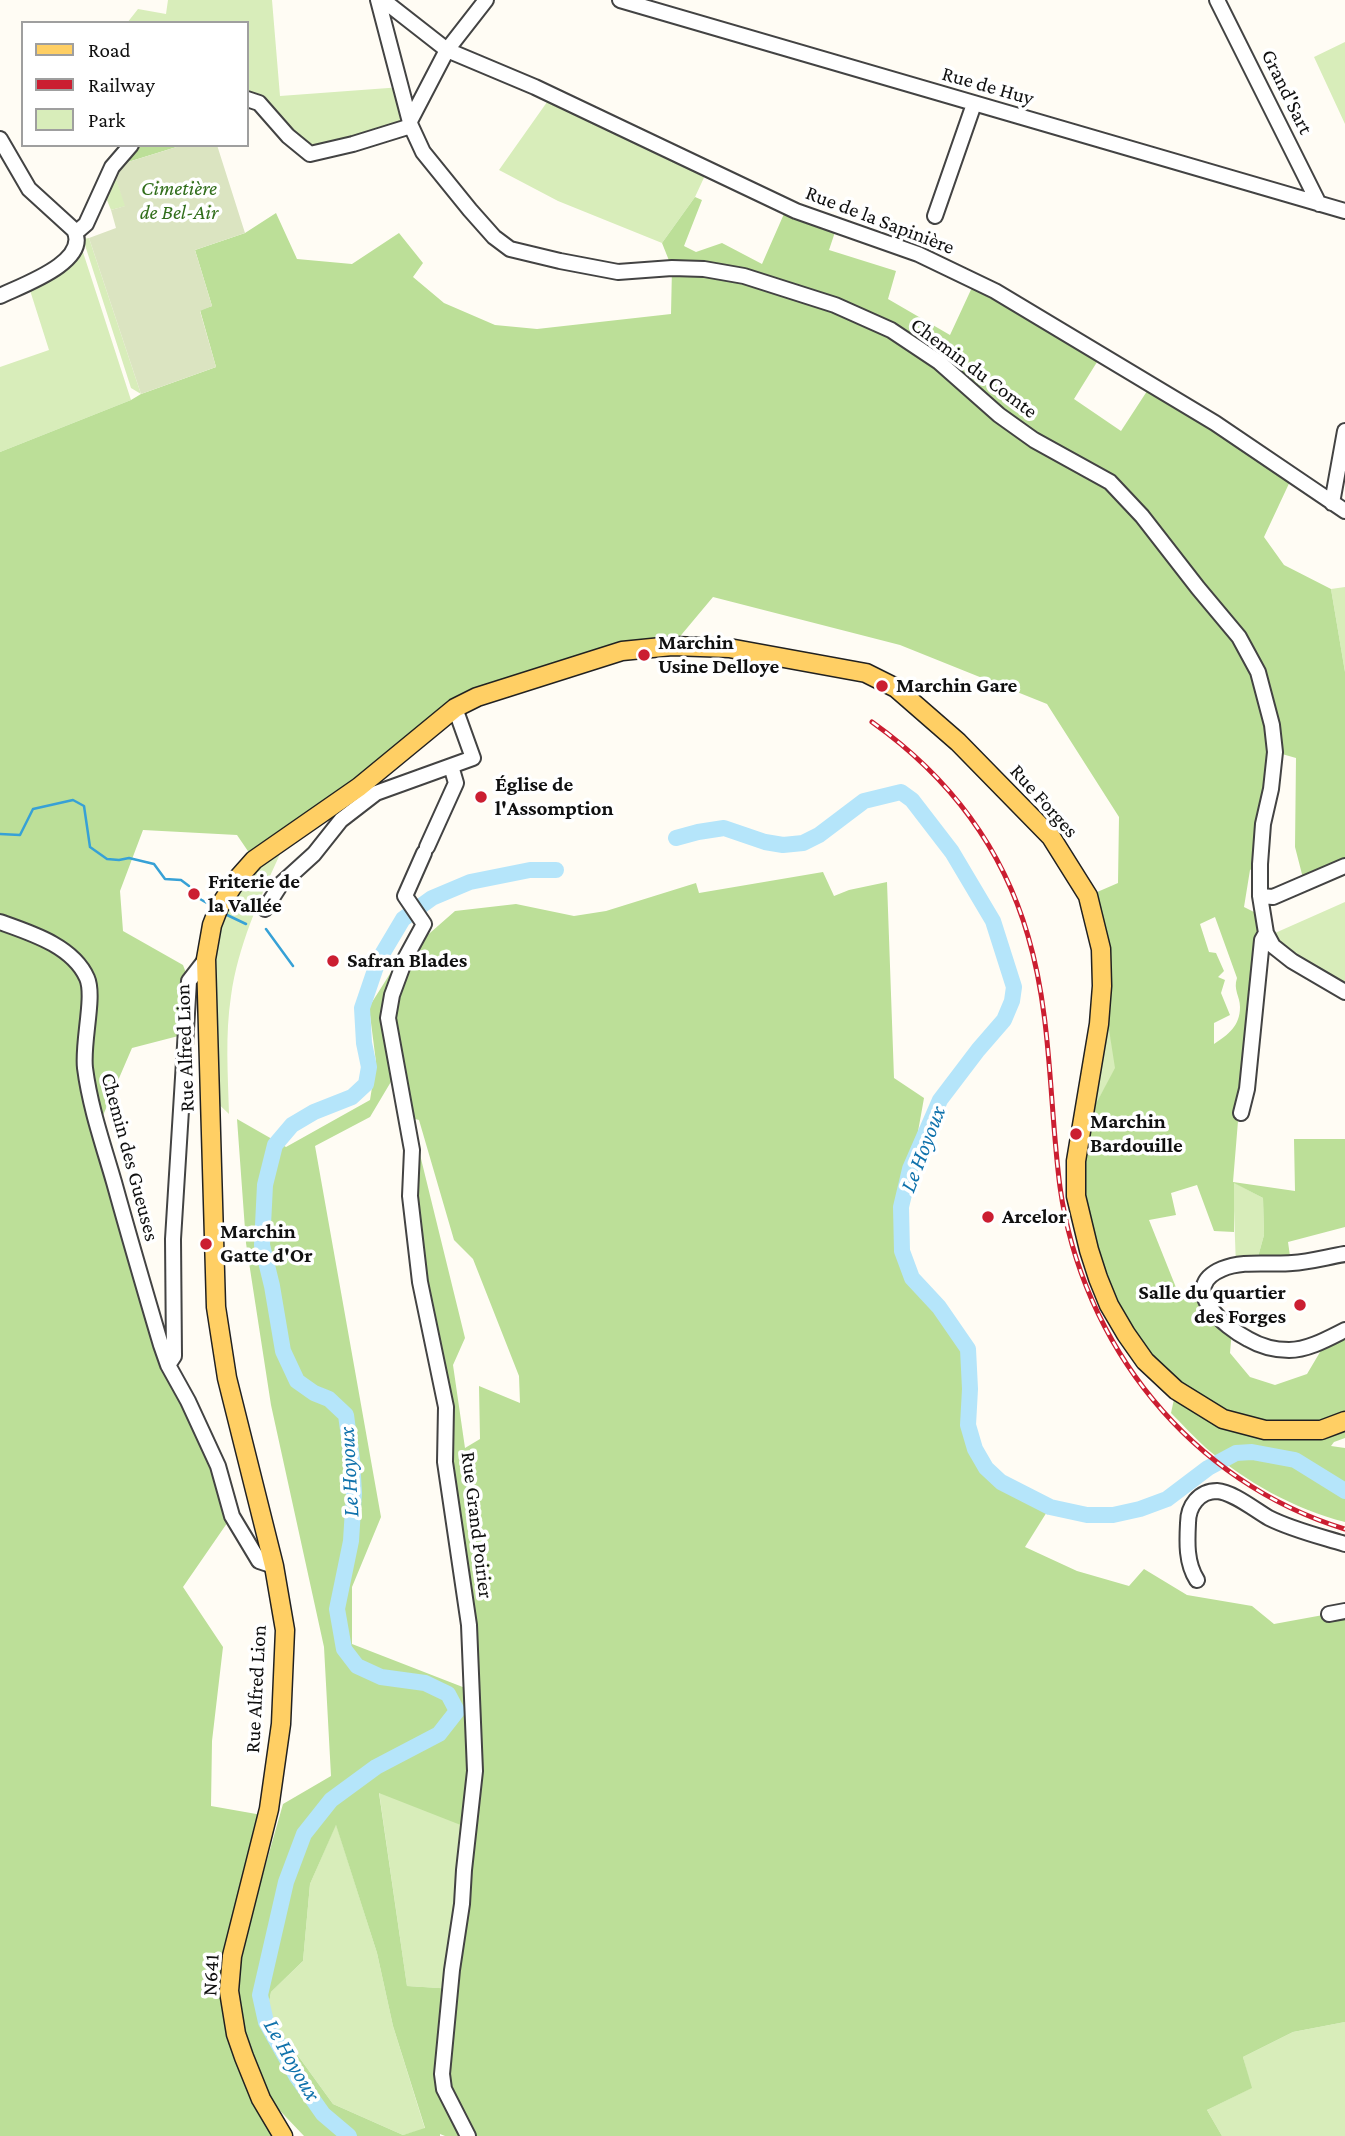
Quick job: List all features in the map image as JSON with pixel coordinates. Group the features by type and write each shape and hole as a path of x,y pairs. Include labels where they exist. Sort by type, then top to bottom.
{"main road":[{"name":"Rue Forges","path":"455,708 477,697 622,651 672,646 729,648 866,673 896,688 958,742 1051,837 1088,896 1101,949 1102,986 1099,1024 1076,1161 1076,1196 1098,1278 1109,1305 1126,1334 1145,1361 1176,1390 1223,1419 1265,1430 1321,1430 1345,1421"},
{"name":"Rue Alfred Lion","path":"269,1810 281,1724 285,1630 274,1566 227,1378 216,1307 206,959 212,925 219,907 254,860 359,787 455,708"},
{"name":"N641","path":"269,1810 232,1956 229,1992 236,2034 244,2057 261,2099 283,2136"}],"street":[{"name":"Chemin du Comte","path":"378,0 411,123 423,152 494,237 510,249 618,272 672,268 704,269 744,276 835,305 891,330 939,362 999,415 1034,440 1110,482 1142,516 1239,637 1258,672 1272,725 1275,752 1271,789 1263,824 1260,896 1266,933"},
{"name":"Rue de la Sapinière","path":"383,0 447,50 544,91 796,211 918,254 995,291 1215,423 1345,511"},
{"path":"248,99 258,103 288,136 310,155 353,144 411,123 447,50 486,0"},
{"name":"Rue de Huy","path":"620,0 1345,211"},
{"name":"Grand'Sart","path":"1217,0 1318,204"},
{"path":"934,216 974,104"},
{"path":"0,139 29,189 74,230 77,237 73,252 63,262 43,277 0,296"},
{"path":"74,230 79,230 86,224 112,167 129,147"},
{"path":"1332,503 1345,431"},
{"path":"265,909 281,884 314,854 341,820 376,793 473,758 455,708"},
{"name":"Rue Grand Poirier","path":"451,765 456,783 405,896 424,924 406,957 392,995 388,1018 412,1150 410,1196 413,1236 446,1407 445,1462 469,1625 475,1771 442,2074 444,2089 468,2136"},
{"path":"1260,896 1273,897 1345,866"},
{"name":"Chemin des Gueuses","path":"0,922 56,946 77,961 88,980 90,1000 84,1038 84,1066 92,1107 161,1345 218,1466 232,1516 258,1561 274,1566"},
{"path":"1266,933 1273,946 1292,961 1345,992"},
{"path":"1241,1113 1250,1063 1262,940 1266,933"},
{"name":"Chemin des Gueuses","path":"169,1365 174,1356 173,1239 189,981 206,959"},
{"path":"1345,1254 1291,1263 1224,1268 1207,1280 1204,1297 1213,1314 1247,1339 1268,1347 1291,1350 1320,1342 1345,1330"},
{"path":"1197,1580 1192,1572 1188,1554 1188,1518 1195,1501 1204,1493 1219,1491 1298,1531 1345,1544"},
{"path":"1329,1614 1345,1611"}],"green space":[{"path":"168,0 272,0 280,96 402,87 410,121 317,154 248,100 248,21 129,21 138,9 166,14"},
{"path":"1345,42 1345,124 1314,57"},
{"path":"552,95 708,169 695,197 662,243 558,201 499,170"},
{"path":"129,147 177,147 112,167"},
{"name":"Cimetière de Bel-Air","path":"177,147 218,147 245,233 195,250 212,306 200,311 216,367 141,394 89,238 116,228 111,210 125,206 112,167"},
{"path":"112,167 126,206 111,210 102,188"},
{"path":"695,197 702,200 684,246 696,252 722,243 762,264 787,207 837,226 829,250 896,271 888,299 950,335 975,281 1102,354 1074,399 1121,431 1151,385 1293,475 1264,537 1284,565 1331,589 1345,672 1345,866 1304,882 1295,847 1296,758 1275,752 1260,864 1250,870 1244,907 1262,916 1233,1182 1295,1191 1294,1139 1345,1139 1345,1227 1288,1242 1291,1263 1256,1264 1264,1235 1263,1198 1234,1183 1234,1232 1214,1231 1197,1185 1171,1193 1176,1215 1149,1220 1181,1300 1204,1288 1232,1329 1230,1353 1250,1377 1275,1385 1307,1374 1329,1337 1345,1330 1345,1438 1331,1446 1345,1448 1345,1522 1307,1510 1271,1493 1206,1448 1171,1413 1176,1390 1126,1334 1076,1196 1092,1111 1115,1068 1088,896 1118,883 1119,817 1047,704 900,645 713,597 672,646 478,697 369,788 280,854 254,860 237,835 143,830 120,891 123,931 183,965 189,981 186,1034 132,1048 98,1127 161,1345 232,1516 183,1587 223,1647 212,1741 211,1806 262,1815 223,1993 277,2136 0,2136 0,452 141,394 216,367 200,310 212,306 195,250 245,233 276,213 297,259 352,264 399,233 423,263 413,277 444,303 495,325 537,329 671,314 672,268 662,243","holes":["1215,917 1237,978 1240,1007 1238,1020 1228,1033 1214,1044 1214,1023 1230,1015 1221,993 1225,980 1218,977 1224,971 1216,953 1209,952 1200,924"]},
{"path":"89,238 141,394 131,388 83,239"},
{"path":"80,243 131,400 0,452 0,367 49,350 28,284"},
{"path":"1345,587 1345,672 1331,589"},
{"path":"280,854 250,924 234,977 228,1025 229,1114 210,1096 212,925 254,860"},
{"path":"823,872 834,896 887,882 894,1078 924,1098 903,1209 902,1253 914,1280 965,1342 970,1360 968,1425 978,1456 997,1478 1050,1507 1025,1547 1077,1571 1129,1586 1144,1569 1187,1595 1252,1606 1274,1624 1345,1611 1345,2022 1293,2032 1243,2057 1252,2088 1207,2110 1222,2136 304,2136 265,2095 242,2033 235,1990 239,1958 283,1804 331,1776 324,1647 271,1405 246,1243 237,1119 286,1147 370,1100 376,1062 369,1007 398,961 455,911 516,904 574,916 606,911 696,883 699,893","holes":["399,1078 473,1691 352,1644 352,1587 381,1517 315,1146 370,1117 392,1080","411,1118 419,1120 454,1240 473,1259 519,1376 520,1403 479,1386 480,1439 465,1448 453,1365 465,1338","379,1793 476,1831 455,1989 407,1986","336,1825 377,1953 393,2026 425,2128 403,2135 333,2104 267,2013 271,1992 303,1961 310,1884"]},
{"path":"1345,902 1345,992 1273,946 1275,933"},
{"path":"1102,986 1116,1068 1092,1111"},
{"path":"1233,1182 1263,1198 1264,1235 1256,1264 1236,1267"},
{"path":"379,1792 476,1830 455,1989 407,1986"},
{"path":"336,1824 377,1953 393,2026 425,2129 403,2135 333,2104 267,2013 271,1992 303,1961 310,1884"},
{"path":"1345,2022 1345,2136 1222,2136 1207,2110 1251,2088 1243,2057 1293,2032"}],"waterway":[{"name":"Le Hoyoux","path":"676,838 724,828 765,842 783,845 803,843 819,835 864,801 901,792 912,800 952,852 993,921 1014,987 1012,1001 1004,1020 940,1100 910,1169 901,1207 902,1251 912,1278 939,1307 968,1349 968,1425 975,1449 986,1468 1001,1482 1050,1507 1087,1515 1113,1515 1167,1499 1208,1468 1236,1453 1252,1452 1295,1460 1345,1491"},
{"path":"0,834 20,835 33,809 73,800 84,806 90,847 107,859 129,858 154,864 165,879 181,880 189,886"},
{"name":"Le Hoyoux","path":"349,2136 323,2114 297,2077 266,2022 260,1995 286,1882 304,1834 331,1800 376,1767 439,1734 457,1711 448,1694 425,1683 381,1677 357,1666 344,1649 337,1609 351,1541 354,1493 346,1415 329,1399 314,1393 297,1381 283,1351 262,1245 265,1185 275,1145 292,1125 314,1112 352,1097 366,1084 369,1067 364,1043 362,1008 378,961 403,919 432,898 470,882 530,870 556,870"},
{"path":"200,899 212,906"},
{"path":"225,914 246,924"},
{"path":"266,929 293,966"}],"railway":[{"path":"872,722 925,766 969,816 987,843 1017,903 1028,936 1042,998 1056,1155 1072,1245 1092,1300 1119,1352 1153,1400 1193,1442 1239,1478 1289,1507 1345,1529"}],"place":[{"name":"Marchin Usine Delloye","path":"644,655"},
{"name":"Marchin Gare","path":"882,686"},
{"name":"Église de l'Assomption","path":"481,797"},
{"name":"Friterie de la Vallée","path":"194,894"},
{"name":"Safran Blades","path":"333,961"},
{"name":"Marchin Bardouille","path":"1076,1134"},
{"name":"Arcelor","path":"988,1217"},
{"name":"Marchin Gatte d'Or","path":"206,1244"},
{"name":"Salle du quartier des Forges","path":"1300,1305"}]}
